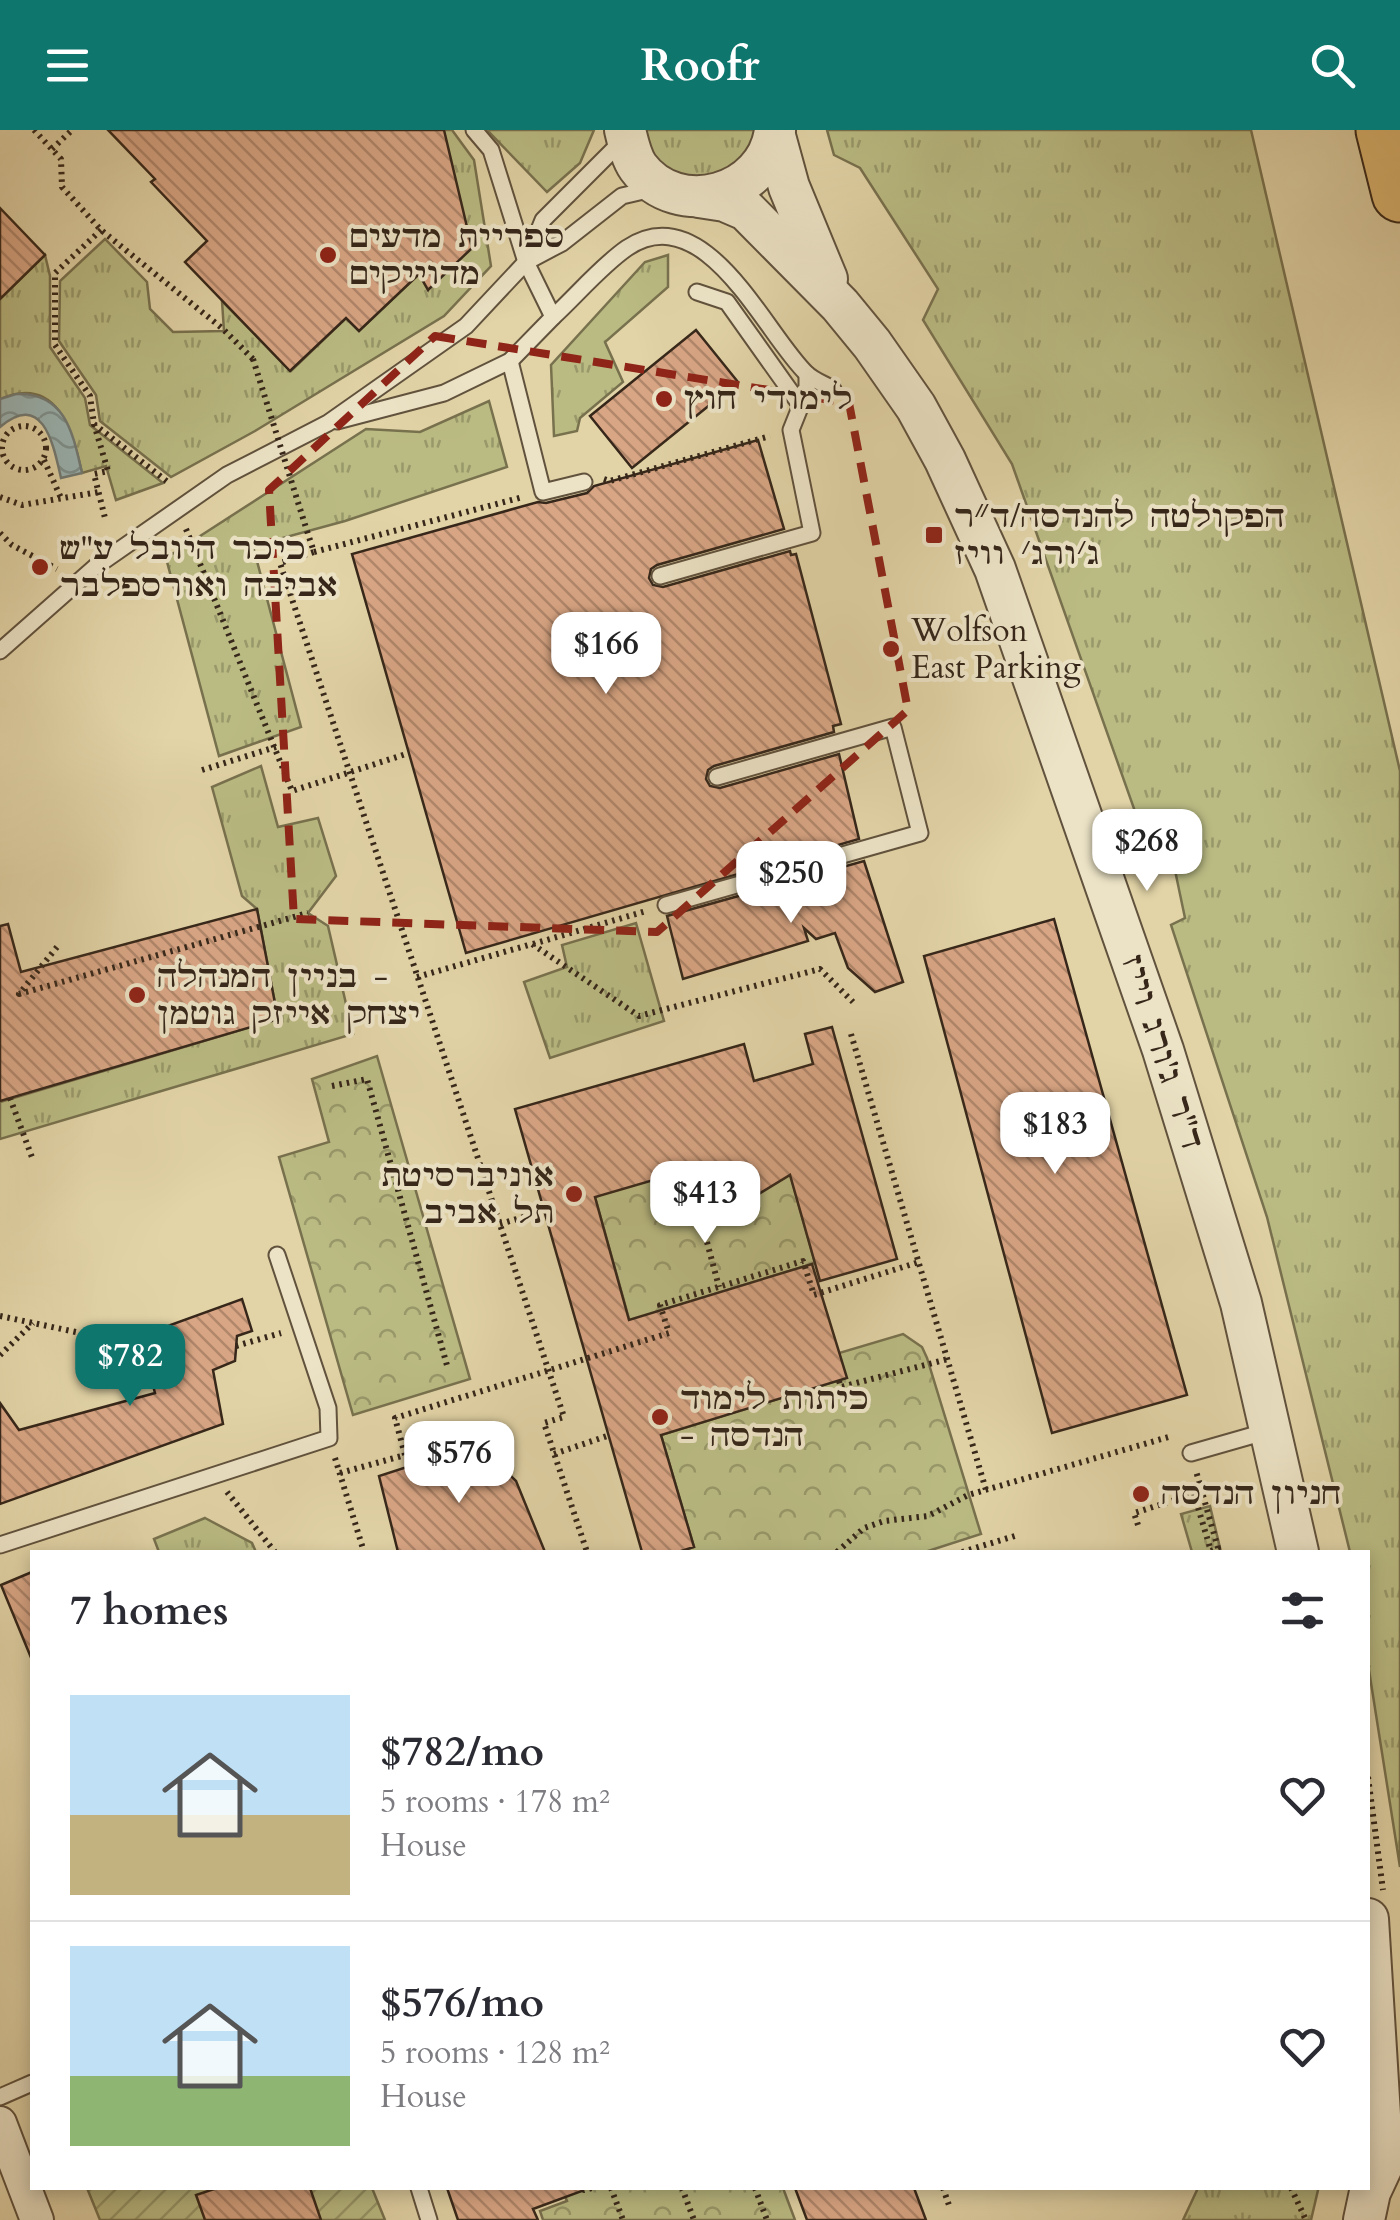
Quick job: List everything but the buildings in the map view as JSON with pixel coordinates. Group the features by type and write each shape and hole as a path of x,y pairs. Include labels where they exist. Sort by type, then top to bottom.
{"highway":[{"path":"1384,130 1400,194"}],"street":[{"path":"624,130 638,166 682,193 720,194 756,173 768,156 775,133"},
{"name":"ד\"ר ג'ורג וייז","path":"775,133 810,242 840,305"},
{"name":"ד\"ר ג'ורג וייז","path":"682,193 725,200 746,210 840,305 916,408 946,460 994,569 1163,1050 1241,1303 1298,1550"},
{"path":"0,2123 37,2220"},
{"path":"1364,2220 1370,2176 1389,2186 1388,2220"},
{"path":"1344,2220 1362,2190"}],"lane":[{"path":"474,130 491,150 526,262 553,317"},
{"path":"526,262 543,220 620,144 624,130"},
{"path":"0,651 95,566 257,457 328,423 466,326 526,262 562,243 622,196 642,189 682,193"},
{"path":"328,423 444,394 510,362 629,247 656,237 685,241 719,261 808,374 833,389 801,406"},
{"path":"697,292 727,302 801,406"},
{"path":"510,362 543,492 588,478"},
{"path":"660,576 812,533 790,430 807,390 808,374"},
{"path":"666,906 920,833 893,727 717,778"},
{"path":"0,1545 329,1438 328,1408 277,1255"},
{"path":"1191,1453 1268,1431"},
{"path":"0,2097 30,2084"},
{"path":"420,2190 429,2220"}],"path":[{"path":"34,130 61,159 62,187 101,230 223,330 252,360 314,552"},
{"path":"52,150 72,130"},
{"path":"101,230 56,273 55,345 90,396 108,471 94,474 106,518"},
{"path":"94,424 169,483"},
{"path":"44,458 30,470 4,466 3,442 18,427 32,427 42,436 44,458 60,498"},
{"path":"588,478 610,480 790,430"},
{"path":"0,497 22,505 99,492"},
{"path":"543,492 280,563 564,1417 544,1423 586,1550"},
{"path":"178,509 292,791 409,753"},
{"path":"0,534 12,546 57,569"},
{"path":"202,770 276,747"},
{"path":"418,977 666,906"},
{"path":"57,947 19,994 308,913"},
{"path":"532,944 640,1016 820,969 853,1002"},
{"path":"851,1034 986,1490"},
{"path":"332,1086 368,1078 448,1369"},
{"path":"10,1098 33,1160"},
{"path":"500,1224 544,1211"},
{"path":"706,1242 719,1287"},
{"path":"340,1473 404,1455 395,1418 669,1334 660,1305 803,1261 814,1294 919,1262"},
{"path":"0,1316 109,1339 175,1388"},
{"path":"0,1355 33,1323"},
{"path":"236,1346 301,1327"},
{"path":"838,1381 841,1388 948,1359"},
{"path":"554,1454 607,1436"},
{"path":"839,1550 864,1528 884,1521 928,1516 968,1495 1172,1436"},
{"path":"329,1438 363,1550"},
{"path":"1191,1453 1218,1548 1213,1550"},
{"path":"214,1475 273,1550"},
{"path":"1138,1525 1134,1513 1194,1494 1211,1550"},
{"path":"969,1550 1018,1535"},
{"path":"611,2190 623,2220"},
{"path":"683,2190 694,2220"},
{"path":"756,2190 767,2220"},
{"path":"944,2190 950,2208"},
{"path":"1292,2190 1306,2220"}],"highlighted area":[{"path":"435,336 849,403 908,710 657,932 294,919 269,490"}],"green space":[{"path":"442,130 452,130 474,160 491,266 444,316 255,431 171,477 100,421 96,395 59,341 60,281 105,239 147,282 150,309 173,332 224,331 222,301 291,371 346,318 359,331 419,274 428,289"},
{"path":"487,130 594,130 580,163 547,192"},
{"path":"640,130 758,130 750,147 727,170 699,178 668,170 653,158"},
{"path":"827,130 1251,130 1400,771 1400,1867 1370,1677 1370,1550 1350,1550 1267,1217 1171,925 1185,918 1172,856 1149,851 1012,464 923,320 938,289 860,168 834,155"},
{"path":"45,255 50,276 50,347 85,398 90,425 163,483 116,500 106,466 82,473 67,425 49,400 20,393 0,399 0,299"},
{"path":"668,255 668,287 605,342 623,382 580,418 577,431 554,436 551,365 645,262"},
{"path":"489,401 507,467 345,521 253,546 301,727 219,756 166,558 366,429 420,432"},
{"path":"261,766 278,827 318,818 336,876 308,913 328,926 353,1034 0,1139 0,1102 278,1019 257,909 242,896 212,787"},
{"path":"636,923 664,1021 550,1058 524,982 567,967 562,945"},
{"path":"377,1056 470,1379 353,1415 279,1157 329,1142 312,1079"},
{"path":"673,1165 681,1202 697,1205 738,1200 790,1174 815,1263 669,1308 631,1326 595,1197"},
{"path":"903,1334 922,1347 981,1534 931,1550 684,1550 694,1547 661,1435 846,1378 839,1353"},
{"path":"1210,1506 1221,1550 1191,1550 1181,1514"},
{"path":"205,1518 252,1543 255,1550 158,1550 154,1539"},
{"path":"88,2190 373,2190 385,2220 100,2220"},
{"path":"563,2190 784,2190 795,2220 543,2220 540,2211 567,2201"},
{"path":"1197,2190 1318,2190 1311,2220 1183,2220"}],"water":[{"path":"16,394 33,395 56,408 70,430 82,473 61,478 50,439 37,419 27,415 15,417 0,427 0,399"}],"place":[{"name":"ספריית מדעים מדוייקים","path":"328,255"},
{"name":"לימודי חוץ","path":"664,399"},
{"name":"הפקולטה להנדסה/ד״ר ג׳ורג׳ וויז","path":"934,535"},
{"name":"כיכר היובל ע\"ש אביבה ואורספלבר","path":"40,567"},
{"name":"Wolfson East Parking","path":"891,649"},
{"name":"בניין המנהלה - יצחק אייזק גוטמן","path":"137,995"},
{"name":"אוניברסיטת תל אביב","path":"574,1194"},
{"name":"כיתות לימוד - הנדסה","path":"660,1417"},
{"name":"חניון הנדסה","path":"1141,1494"}]}
